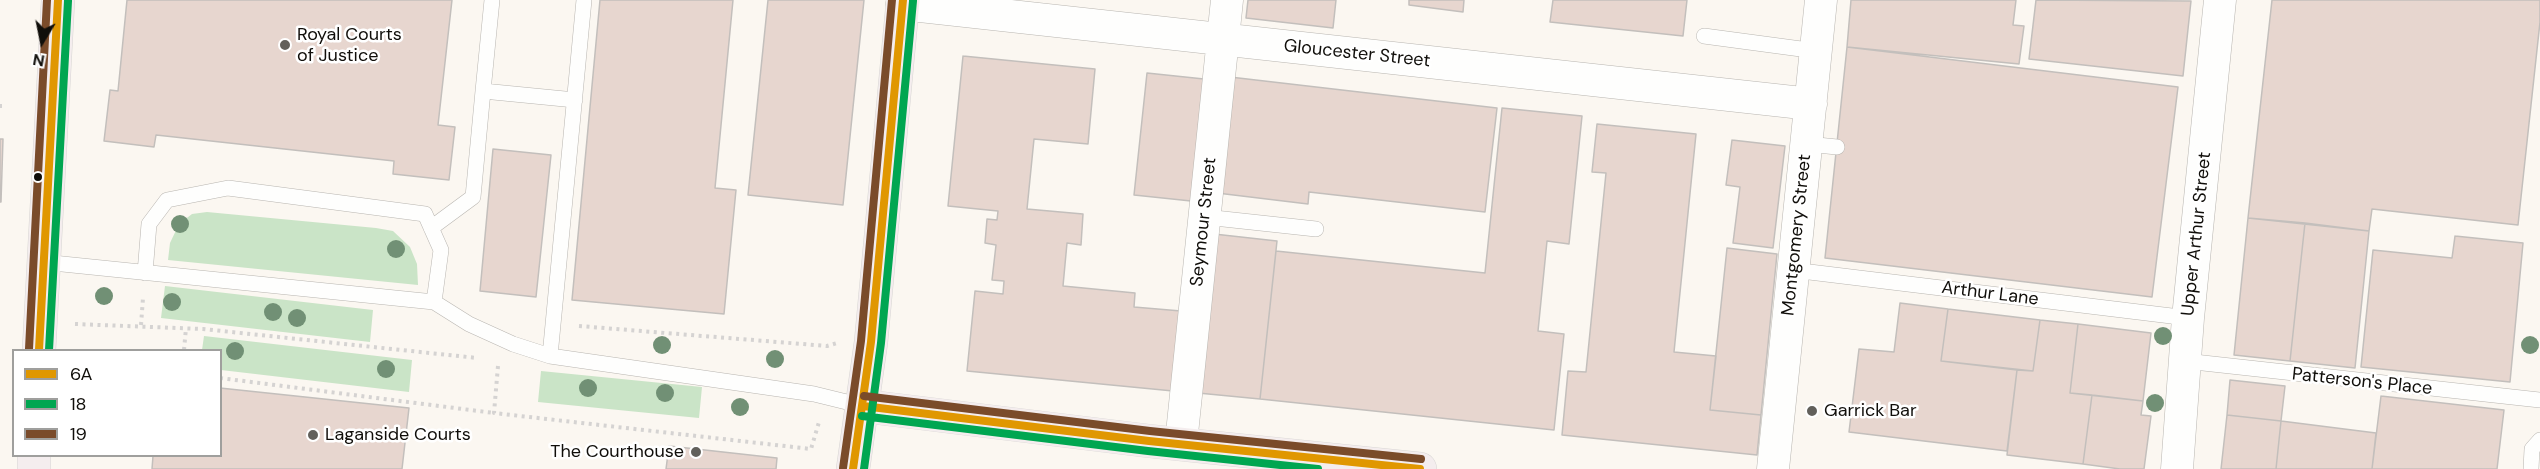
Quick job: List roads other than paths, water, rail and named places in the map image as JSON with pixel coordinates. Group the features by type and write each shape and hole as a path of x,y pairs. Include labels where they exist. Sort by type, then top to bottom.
{"main road":[{"path":"39,349 58,0"},
{"path":"854,469 863,406 902,2"},
{"path":"863,406 1420,469"}],"street":[{"name":"Seymour Street","path":"1181,443 1227,0"},
{"name":"Montgomery Street","path":"1773,469 1793,270 1822,145 1811,104 1821,0"},
{"name":"Upper Arthur Street","path":"2177,469 2188,318 2220,0"},
{"name":"Gloucester Street","path":"902,2 1223,40 1811,104"}],"lane":[{"path":"431,228 473,197 492,0"},
{"path":"550,356 584,0"},
{"path":"1704,36 1816,51"},
{"path":"483,92 574,100"},
{"path":"145,273 149,224 167,200 228,188 426,214 441,250 434,302"},
{"path":"1204,217 1316,229"},
{"path":"43,262 434,302 469,324 513,344 550,356 826,397 863,406"},
{"name":"Arthur Lane","path":"1793,270 2188,318"},
{"name":"Patterson's Place","path":"2185,361 2540,400"},
{"path":"2531,469 2532,448 2540,440"}],"place":[{"name":"Royal Courts of Justice","path":"285,45"},
{"name":"Garrick Bar","path":"1812,411"},
{"name":"Laganside Courts","path":"313,435"},
{"name":"The Courthouse","path":"696,452"}]}
